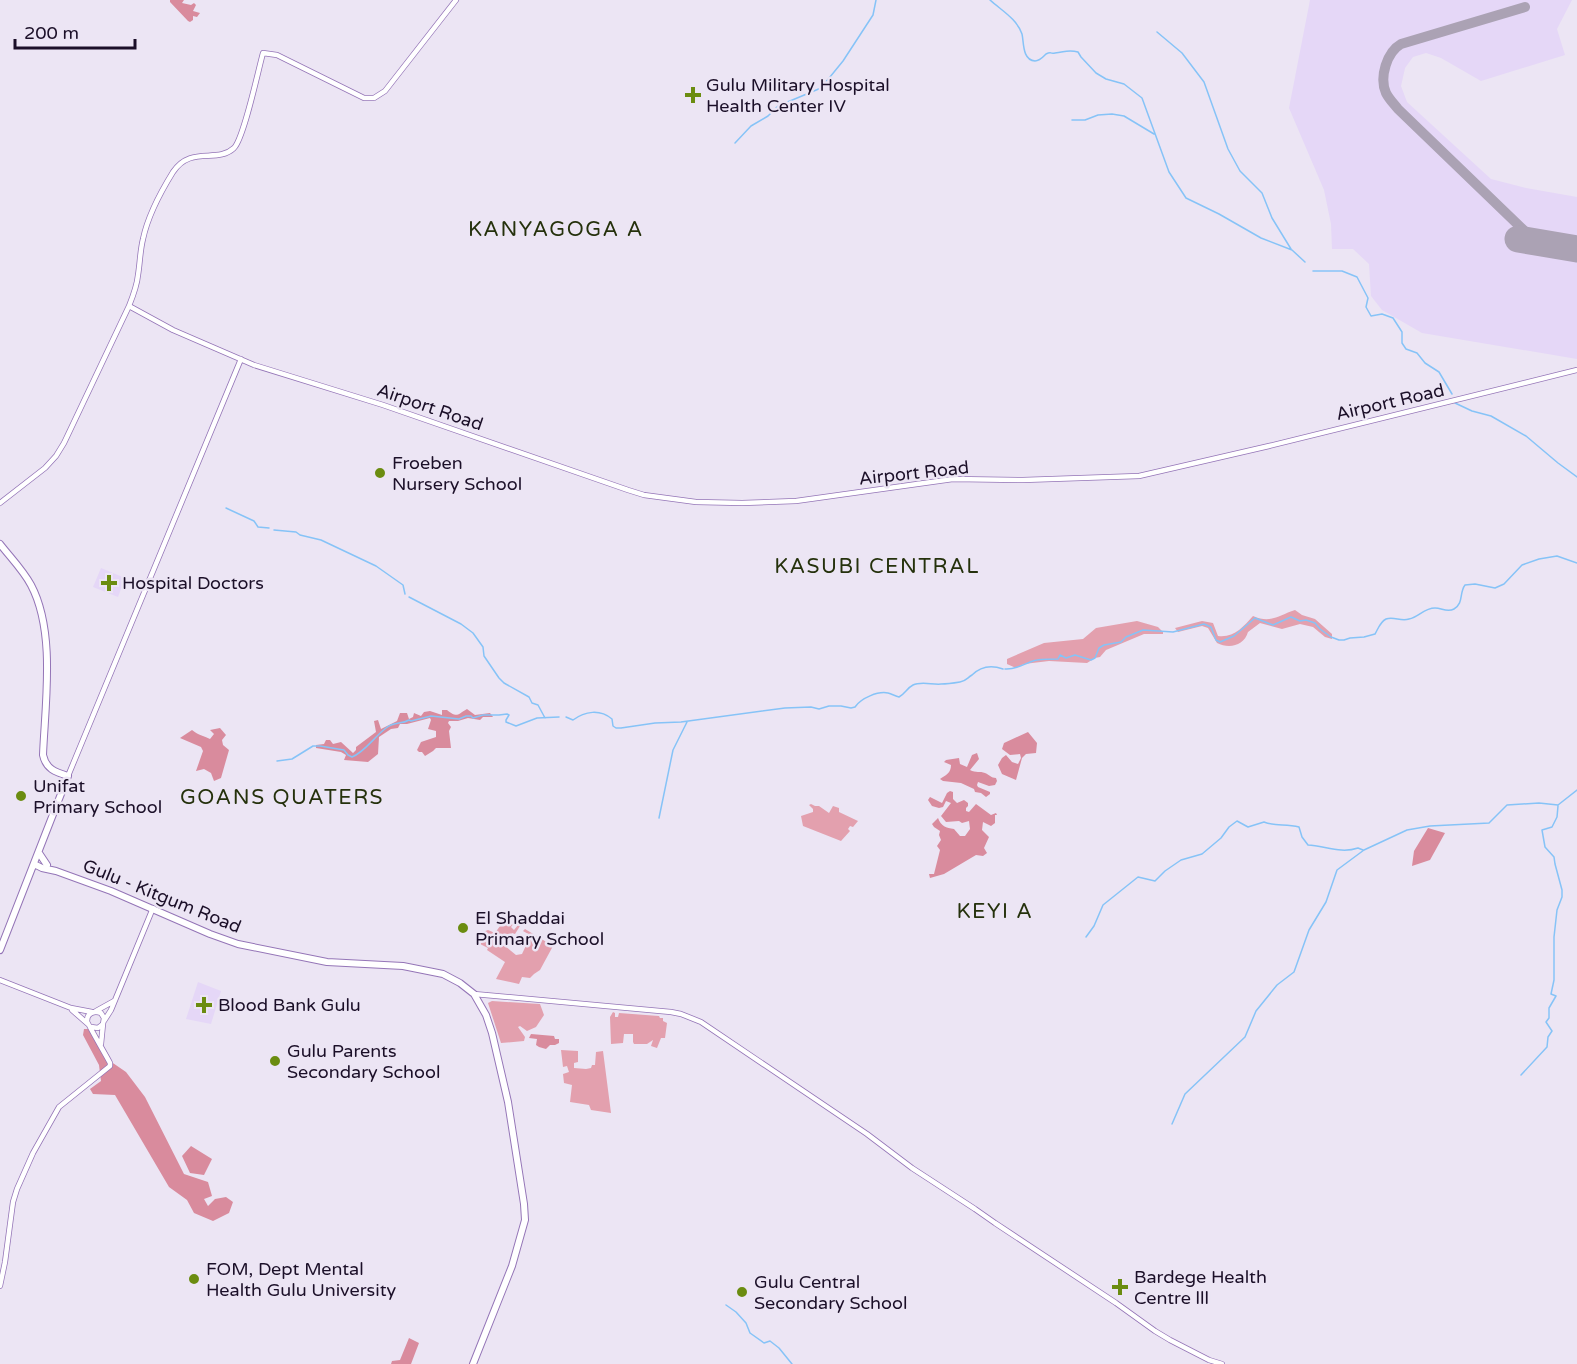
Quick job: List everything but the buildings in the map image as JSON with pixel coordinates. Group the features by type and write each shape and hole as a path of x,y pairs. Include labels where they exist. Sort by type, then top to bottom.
{"main road":[{"path":"0,544 28,582 39,606 47,666 43,755 50,769 68,776 0,950"},
{"path":"31,872 45,867 39,852"},
{"name":"Gulu - Kitgum Road","path":"35,862 238,944 327,962 403,966 443,974 474,994 486,1015 492,1034 508,1102 525,1220 512,1266 473,1364"}],"street":[{"path":"0,503 45,468 56,456 69,434 129,306 137,283 142,242 150,213 172,173 186,159 192,156 228,152 238,143 263,53 278,55 364,98 374,98 385,91 456,0"},
{"name":"Airport Road","path":"129,306 173,330 262,367 383,405 644,495 696,502 796,501 953,479 1023,480 1139,476 1577,370"},
{"path":"68,776 241,359"},
{"path":"90,1026 98,1028 104,1023 111,1010 153,908"},
{"path":"0,980 71,1008 103,1015 101,1044"},
{"path":"474,994 671,1012 701,1022 867,1134 912,1168 1155,1331 1209,1360 1222,1364"},
{"path":"90,1026 88,1016 114,1000"},
{"path":"0,1286 13,1202 33,1153 56,1110 110,1066 90,1026 71,1008"}],"shaded area":[{"path":"170,0 184,0 182,3 191,5 194,3 196,5 193,11 200,13 197,17 193,16 190,22"},
{"path":"1310,0 1572,0 1557,29 1565,55 1481,81 1441,58 1426,53 1413,57 1405,68 1401,86 1407,102 1491,179 1577,197 1577,359 1422,333 1382,310 1371,296 1369,264 1353,249 1332,249 1331,224 1324,190 1289,108"},
{"name":"Hospital Doctors","path":"101,568 125,578 118,597 93,587"},
{"path":"1295,610 1315,619 1332,634 1332,639 1325,637 1313,627 1300,624 1282,629 1260,623 1248,632 1240,643 1226,646 1217,643 1208,628 1202,626 1178,632 1175,628 1202,621 1213,623 1218,636 1224,636 1238,631 1253,616 1270,619"},
{"path":"1137,621 1158,627 1163,634 1144,634 1106,650 1100,657 1087,663 1049,661 1024,664 1016,668 1007,664 1007,659 1044,643 1083,639 1096,628"},
{"path":"467,709 475,715 490,713 493,717 483,717 480,720 468,718 449,721 451,748 436,748 425,756 417,750 421,742 436,737 436,731 428,729 430,718 400,724 398,728 391,729 379,737 378,754 368,762 344,760 346,755 341,752 316,748 316,745 330,740 333,744 341,742 353,753 356,747 376,732 374,721 378,720 381,729 397,721 400,713 407,713 409,719 414,713 421,716 424,712 430,711 442,715 442,710 447,710 457,715"},
{"path":"220,728 226,735 222,740 223,745 229,750 221,778 214,781 211,773 204,769 196,771 203,751 201,747 180,738 192,730 210,739 214,734 210,730"},
{"path":"1028,732 1037,743 1036,753 1026,754 1022,758 1016,780 1002,774 998,765 1006,755 1012,762 1018,764 1020,754 1010,755 1002,749 1004,743"},
{"path":"977,753 979,759 970,770 985,773 996,778 997,781 995,785 989,786 978,782 978,787 990,792 986,797 961,783 940,779 950,770 951,765 944,762 946,760 959,758 960,764 967,767 972,755"},
{"path":"950,791 953,792 953,799 957,803 964,800 968,803 966,811 969,812 976,804 991,815 996,813 997,815 995,815 995,823 991,826 983,822 982,830 989,837 984,848 987,853 983,856 976,855 944,874 930,878 929,874 934,874 940,850 937,846 941,840 940,831 932,824 938,818 942,825 954,829 960,836 965,836 970,829 969,821 946,822 941,816 951,803 946,801 943,807 939,808 932,806 928,800 930,797 942,803"},
{"path":"809,805 829,813 833,806 839,808 839,812 858,821 853,827 850,826 848,829 850,831 841,841 803,826 801,816 813,812"},
{"path":"1428,828 1445,833 1430,860 1412,866 1414,851"},
{"path":"505,916 515,922 511,927 514,930 518,925 520,926 515,934 512,933 507,939 505,946 516,955 522,954 530,937 523,931 525,929 553,946 540,970 530,978 522,977 519,984 496,979 505,962 478,943 480,940 475,937 478,931 488,930 495,933 500,926 498,923"},
{"name":"Blood Bank Gulu","path":"198,982 221,991 211,1024 186,1019"},
{"path":"492,1001 540,1004 544,1015 536,1027 527,1031 518,1027 525,1037 524,1041 501,1043 488,1003"},
{"path":"613,1012 615,1017 618,1017 619,1013 663,1018 663,1021 667,1023 665,1038 661,1038 657,1048 651,1046 653,1040 647,1044 634,1044 633,1034 624,1034 623,1043 611,1044 610,1017"},
{"path":"84,1029 89,1029 107,1059 126,1072 145,1097 184,1174 208,1182 212,1196 204,1199 208,1206 215,1199 226,1197 233,1202 229,1213 213,1221 194,1213 187,1200 169,1187 115,1095 93,1094 90,1089 101,1081 99,1065 83,1035"},
{"path":"531,1034 554,1036 555,1039 559,1039 559,1043 550,1045 546,1049 539,1047 536,1045 537,1039 529,1038"},
{"path":"561,1050 578,1051 578,1062 574,1063 574,1068 586,1069 595,1065 596,1052 603,1051 611,1113 591,1110 589,1105 570,1102 572,1085 564,1083 563,1074 569,1072 567,1066 563,1067"},
{"path":"191,1146 212,1159 204,1175 190,1173 182,1156"},
{"path":"409,1338 419,1343 411,1364 391,1364 392,1361 400,1360"}],"waterway":[{"path":"735,143 751,126 768,116 778,106 821,88 843,61 873,15 876,0"},
{"path":"990,0 1020,29 1026,54 1031,60 1041,59 1049,53 1078,52 1096,73 1106,79 1124,84 1142,98 1169,172 1186,198 1261,238 1292,250 1305,262"},
{"path":"1157,32 1182,53 1204,82 1228,149 1240,171 1262,193 1272,218 1291,249"},
{"path":"1072,120 1085,120 1098,115 1124,116 1154,134"},
{"path":"1313,271 1342,271 1357,277 1368,298 1366,307 1371,316 1382,314 1393,318 1402,332 1402,343 1406,349 1417,353 1425,363 1439,372 1452,394"},
{"path":"1455,403 1491,416 1526,436 1577,477"},
{"path":"226,508 254,521 258,527 269,528"},
{"path":"274,530 296,532 321,540 376,566 403,585 405,594"},
{"path":"1005,669 1016,668 1035,660 1058,659 1060,655 1066,658 1075,655 1091,660 1095,658 1099,648 1104,645 1121,642 1126,637 1143,630 1173,632 1204,624 1211,627 1216,640 1220,642 1234,636 1255,618 1273,625 1291,617 1300,621 1306,620 1315,623 1331,637 1339,640 1364,637 1375,634 1386,619 1406,620 1431,608 1449,611 1454,609 1459,604 1465,585 1475,584 1495,588 1504,584 1522,565 1539,559 1557,556 1577,563"},
{"path":"409,597 461,624 473,633 483,647 484,656 499,678 529,697 532,703 538,705 545,718"},
{"path":"566,717 573,720 587,713 598,713 612,719 613,726 616,728 621,728 785,708 819,709 829,706 851,708 875,694 888,693 899,697 916,684 960,682 983,668 1003,669"},
{"path":"277,761 292,759 313,746 344,750 352,757 389,726 431,716 459,719 466,716 473,718 483,715 507,714 509,715 506,722 516,726 537,718 559,717"},
{"path":"659,818 673,750 687,722"},
{"path":"1172,1124 1185,1094 1245,1037 1256,1011 1277,985 1294,972 1309,930 1326,902 1337,870 1364,850 1407,830 1430,826 1489,823 1507,805 1539,803 1558,805 1577,790"},
{"path":"1521,1075 1547,1047 1548,1037 1552,1031 1546,1022 1549,1018 1549,1008 1556,996 1551,994 1554,980 1554,937 1562,890 1554,857 1545,847 1542,830 1552,827 1557,817 1558,806"},
{"path":"1086,937 1094,926 1103,905 1138,877 1155,881 1181,860 1202,854 1237,821 1248,827 1264,822 1299,827 1308,845 1339,850 1358,848 1363,850"},
{"path":"726,1305 746,1323 750,1333 764,1343 770,1341 792,1364"}],"taxiway":[{"path":"1525,7 1401,44 1388,59 1383,80 1386,93 1398,109 1537,243"}],"runway":[{"path":"1518,239 1577,249"}],"place":[{"name":"Gulu Military Hospital Health Center IV","path":"693,95"},
{"name":"Froeben Nursery School","path":"380,473"},
{"name":"Hospital Doctors","path":"109,583"},
{"name":"Unifat Primary School","path":"21,796"},
{"name":"El Shaddai Primary School","path":"463,928"},
{"name":"Blood Bank Gulu","path":"204,1005"},
{"name":"Gulu Parents Secondary School","path":"275,1061"},
{"name":"FOM, Dept Mental Health Gulu University","path":"194,1279"},
{"name":"Bardege Health Centre lll","path":"1120,1287"},
{"name":"Gulu Central Secondary School","path":"742,1292"}],"district":[{"name":"KANYAGOGA A","path":"556,229"},
{"name":"KASUBI CENTRAL","path":"877,566"},
{"name":"GOANS QUATERS","path":"282,797"},
{"name":"KEYI A","path":"995,911"}]}
